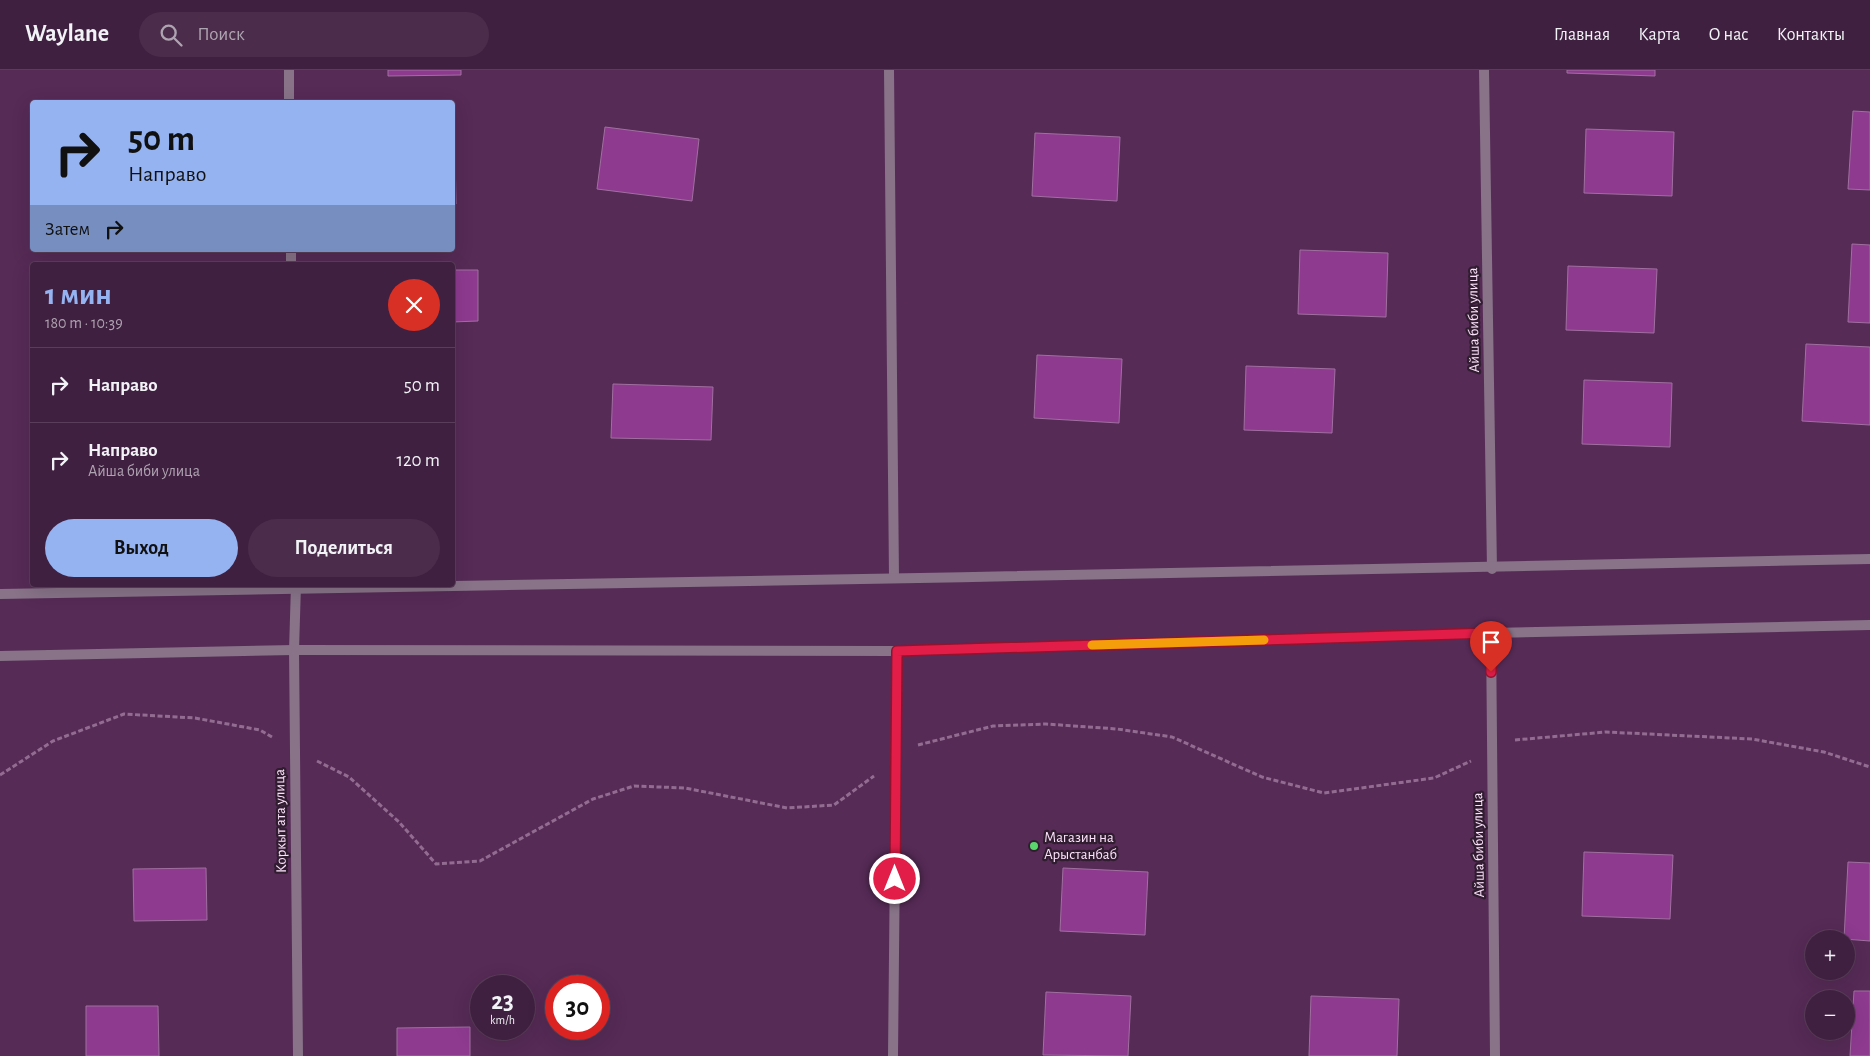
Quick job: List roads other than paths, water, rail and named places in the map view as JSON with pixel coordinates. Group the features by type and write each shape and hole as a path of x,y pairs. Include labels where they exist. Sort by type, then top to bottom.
{"street":[{"path":"289,70 289,100"},
{"path":"889,70 894,578"},
{"name":"Айша биби улица","path":"1484,70 1492,569"},
{"path":"455,584 1492,569 1870,559"},
{"path":"0,594 259,587"},
{"name":"Коркыт ата улица","path":"296,587 294,650 298,1056"},
{"path":"0,656 294,650 897,651 1491,633 1870,625"},
{"name":"Айша биби улица","path":"1491,633 1495,1056"},
{"path":"894,1056 897,651"}],"place":[{"name":"Магазин на Арыстанбаб","path":"1034,846"}]}
